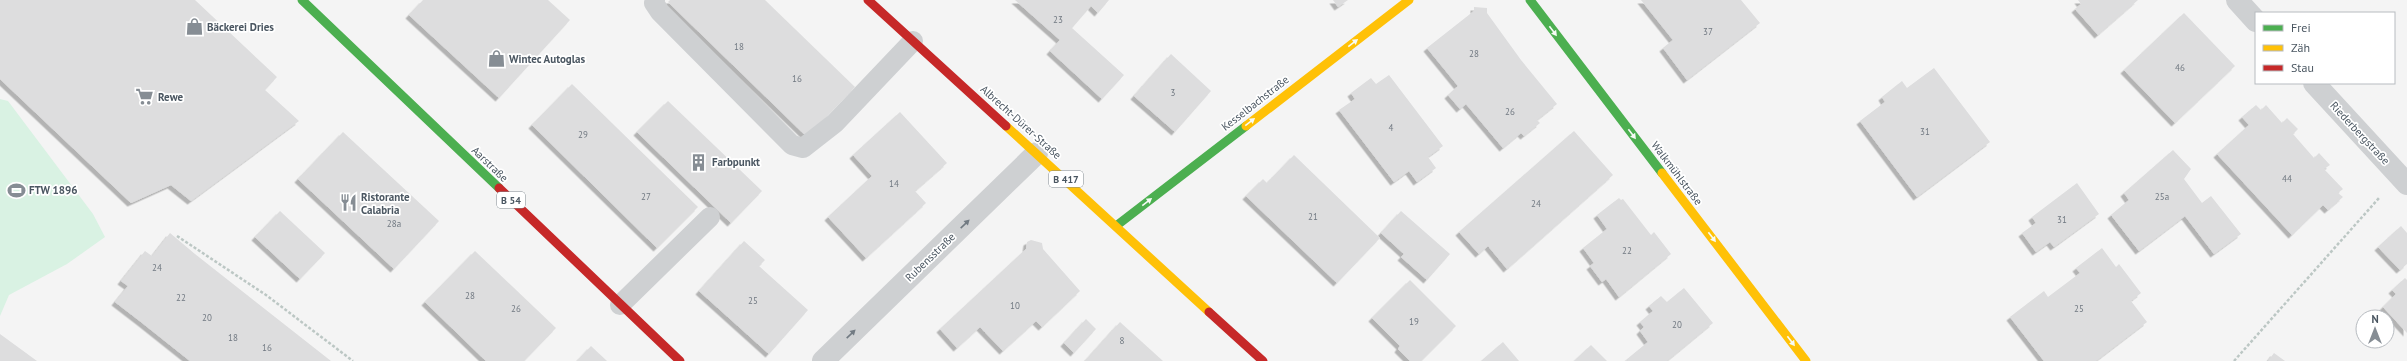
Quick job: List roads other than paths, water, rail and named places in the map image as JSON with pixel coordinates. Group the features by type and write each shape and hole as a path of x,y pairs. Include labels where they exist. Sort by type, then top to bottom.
{"main road":[{"name":"Aarstraße","path":"302,0 680,361"},
{"name":"Albrecht-Dürer-Straße","path":"868,0 1263,361"},
{"name":"Kesselbachstraße","path":"1116,226 1409,0"},
{"name":"Walkmühlstraße","path":"1530,0 1806,361"}],"street":[{"path":"2237,0 2255,19"},
{"name":"Riederbergstraße","path":"2315,84 2403,180"},
{"name":"Rubensstraße","path":"823,361 1037,153"}],"lane":[{"path":"655,0 654,3 660,12 792,145 803,148 835,123 913,41"},
{"path":"620,304 710,217"}],"place":[{"name":"Bäckerei Dries","path":"194,27"},
{"name":"Wintec Autoglas","path":"496,59"},
{"name":"Rewe","path":"145,97"},
{"name":"Farbpunkt","path":"699,162"},
{"name":"FTW 1896","path":"16,190"},
{"name":"Ristorante Calabria","path":"348,203"}]}
